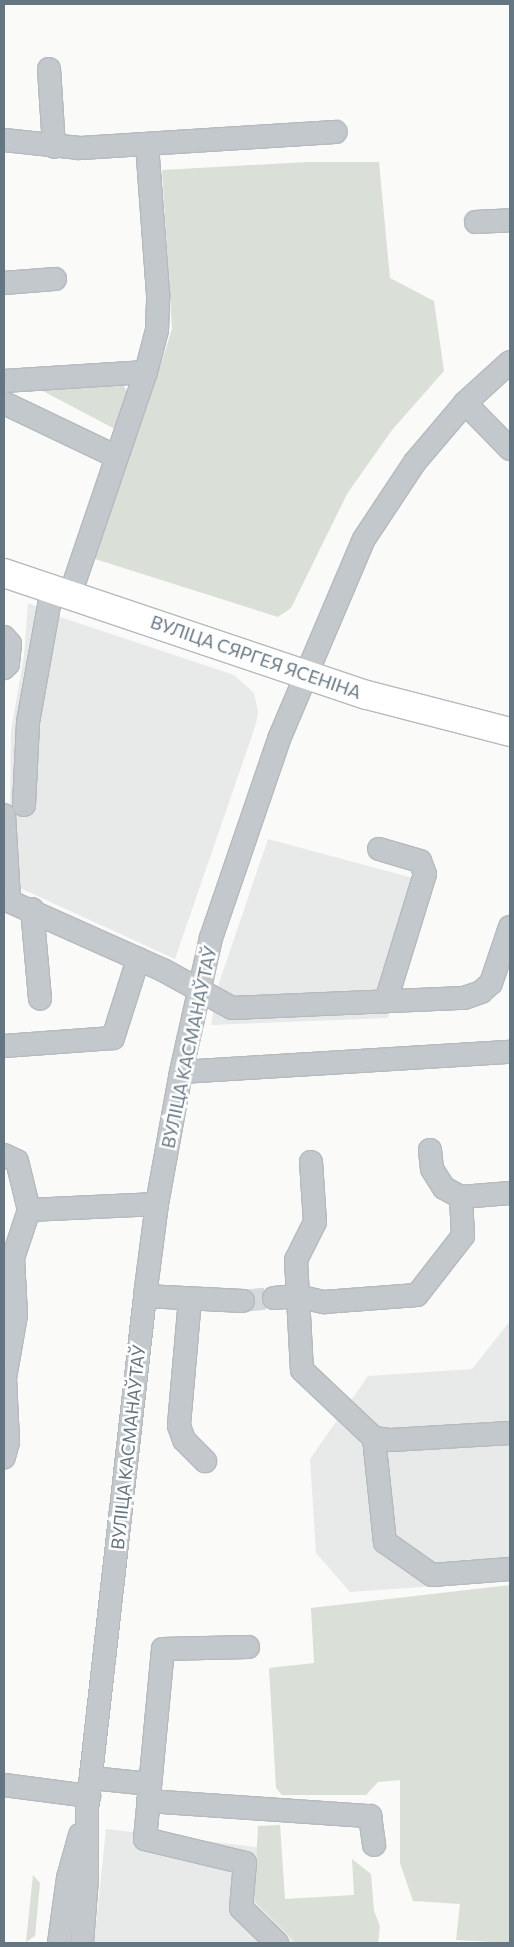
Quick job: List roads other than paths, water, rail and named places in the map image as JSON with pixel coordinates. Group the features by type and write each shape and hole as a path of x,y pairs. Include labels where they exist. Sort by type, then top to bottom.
{"main road":[{"name":"ВУЛІЦА СЯРГЕЯ ЯСЕНІНА","path":"4,573 367,695 510,732"}],"street":[{"path":"49,69 54,147"},
{"path":"4,140 54,147 147,144 335,132"},
{"path":"24,805 28,722 61,592 117,457 146,372 157,330 158,303 147,144"},
{"path":"476,222 510,220"},
{"path":"4,283 55,278"},
{"name":"ВУЛІЦА КАСМАНАЎТАЎ","path":"82,1943 88,1878 89,1794 145,1296 157,1204 181,1072 199,988 234,866 304,674 351,565 378,515 415,462 465,403 510,362"},
{"path":"4,381 146,372"},
{"path":"4,403 117,457"},
{"path":"465,403 510,450"},
{"path":"4,637 10,644 8,664 4,668"},
{"path":"4,815 6,899 32,909 199,988 232,1008 464,998 481,992 491,983 510,927"},
{"path":"379,849 420,861 425,874 386,1001"},
{"path":"32,909 40,999"},
{"path":"4,1046 113,1038 138,959"},
{"path":"181,1072 510,1052"},
{"path":"430,1150 432,1169 444,1188 461,1197 510,1194"},
{"path":"4,1155 17,1161 29,1210 8,1258 16,1315 4,1378 8,1442 4,1457"},
{"path":"311,1162 315,1222 296,1260 302,1370 374,1438 391,1440 510,1433"},
{"path":"274,1298 297,1296 324,1302 417,1295 463,1236 461,1197"},
{"path":"29,1210 157,1204"},
{"path":"145,1296 243,1301"},
{"path":"190,1299 179,1426 184,1440 205,1461"},
{"path":"374,1438 385,1542 432,1574 510,1569"},
{"path":"248,1647 163,1650 145,1839 245,1863 241,1908 256,1935 277,1943"},
{"path":"4,1785 89,1794 149,1792 370,1816 374,1845"},
{"name":"ВУЛІЦА КАСМАНАЎТАЎ","path":"59,1943 68,1878 89,1794"}],"tunnel":[{"path":"243,1301 274,1298"}]}
